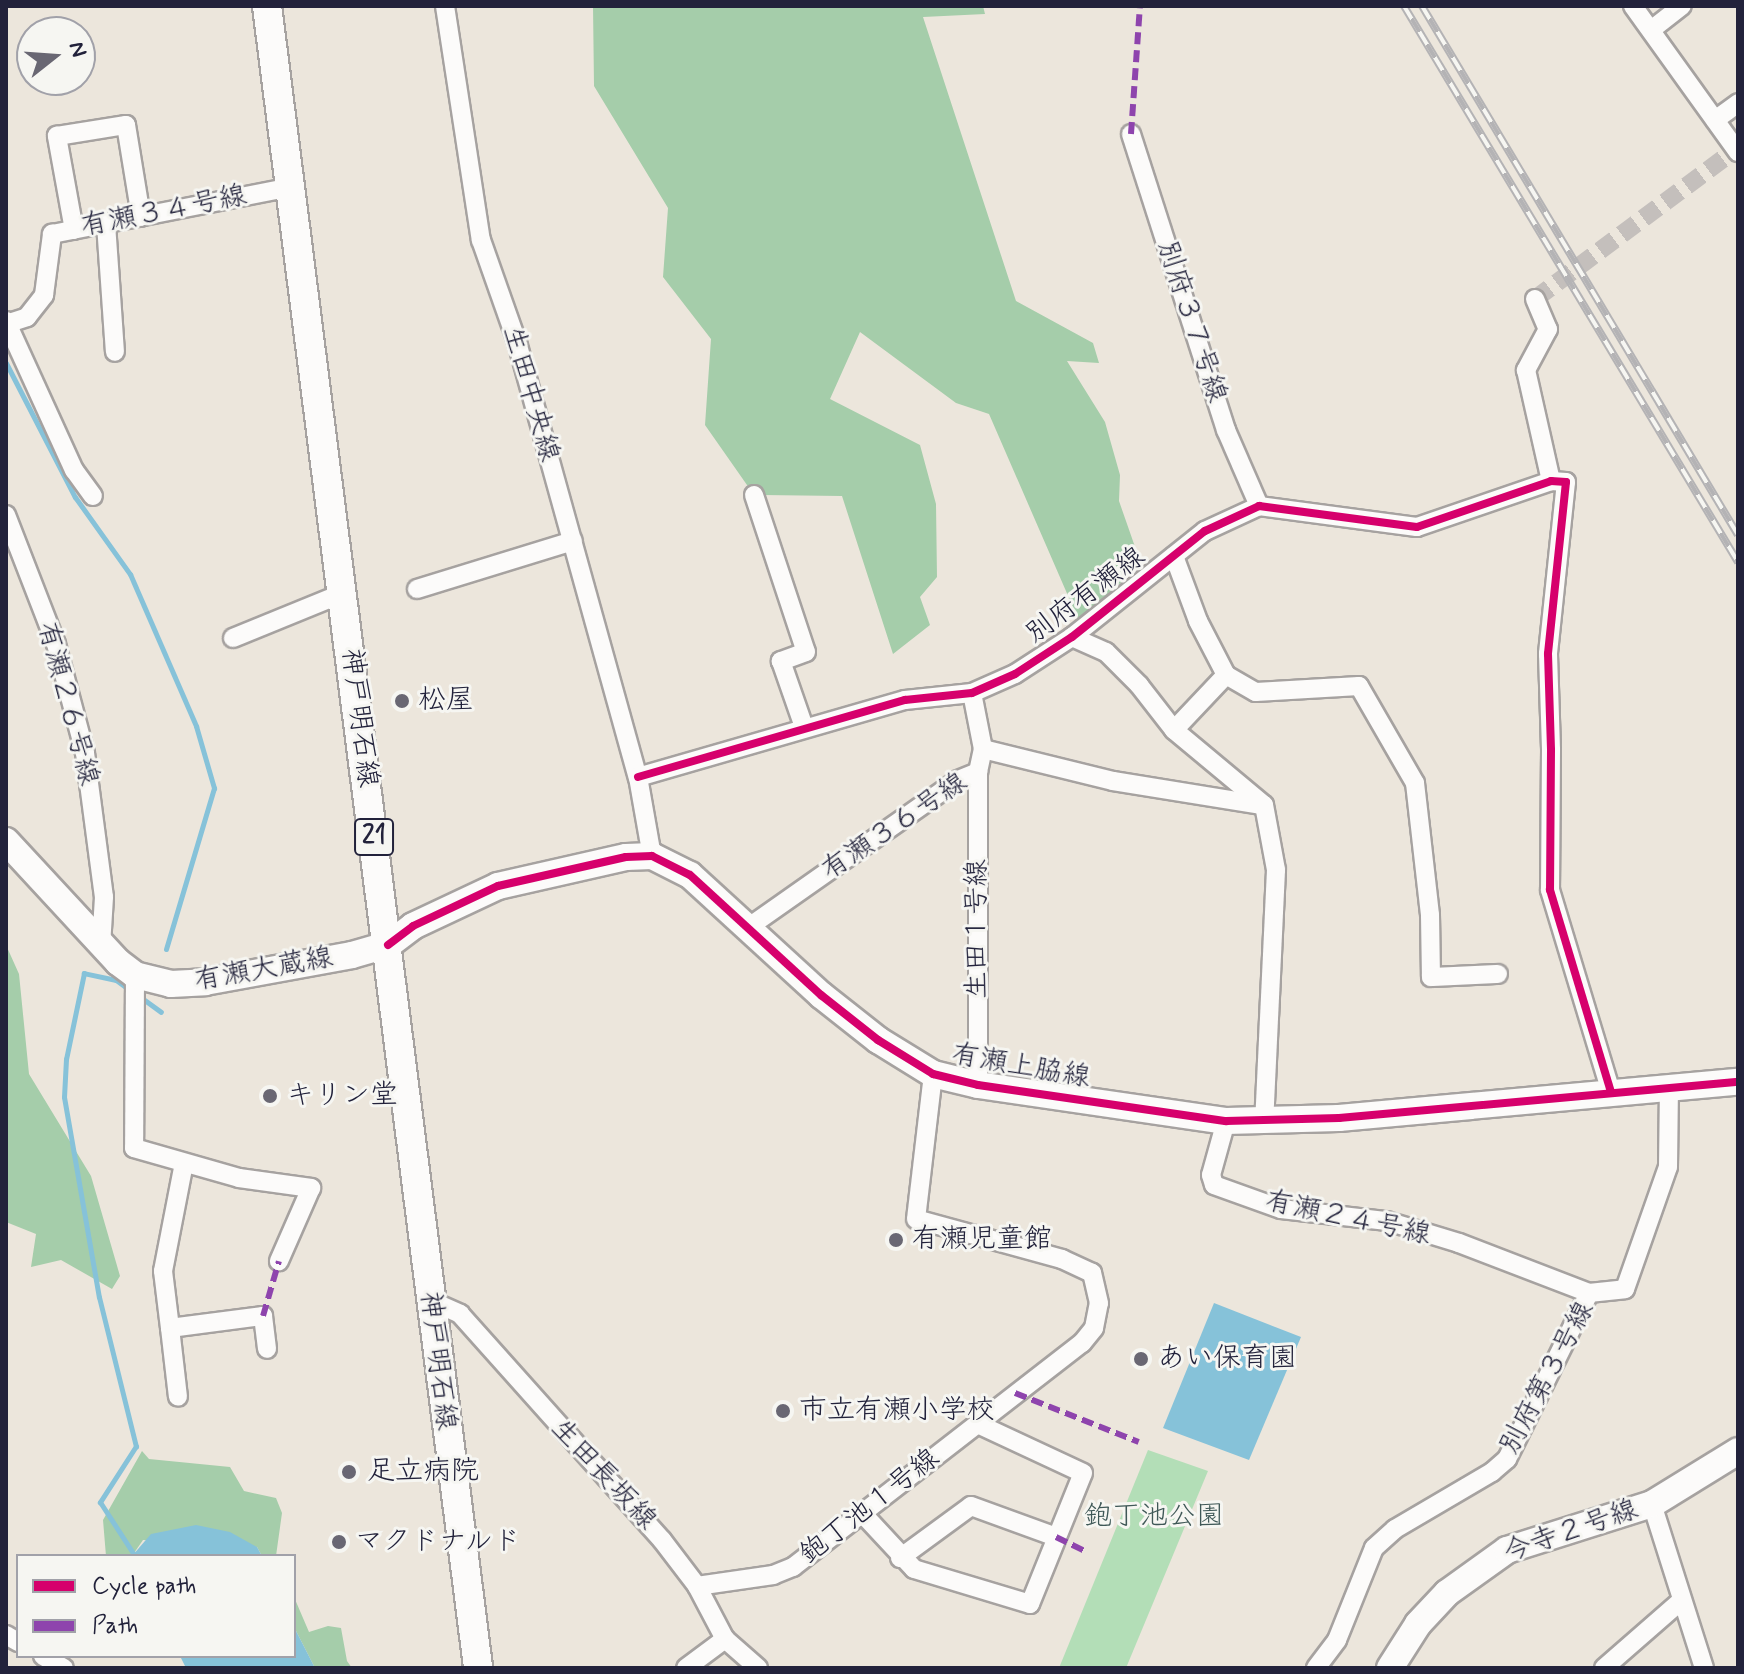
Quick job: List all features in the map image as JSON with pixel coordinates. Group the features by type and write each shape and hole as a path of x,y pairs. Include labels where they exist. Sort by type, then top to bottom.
{"main road":[{"name":"神戸明石線","path":"267,6 478,1668"}],"street":[{"name":"生田中央線","path":"445,6 481,240 517,342 573,541 638,777 652,856"},
{"path":"1633,6 1738,152"},
{"path":"1651,30 1682,6"},
{"path":"1715,120 1738,103"},
{"path":"74,230 57,136 126,125 141,217"},
{"name":"別府３７号線","path":"1131,134 1226,430 1259,506"},
{"name":"有瀬３４号線","path":"6,323 27,317 44,295 52,234 291,187"},
{"path":"106,224 115,352"},
{"path":"1535,299 1548,329 1526,370 1551,481"},
{"path":"6,323 74,470 93,496"},
{"path":"1259,506 1417,527 1551,481 1566,482 1548,654 1550,890 1611,1092"},
{"path":"754,495 806,652 781,661 804,727"},
{"name":"別府有瀬線","path":"638,777 905,700 972,693 1015,674 1072,637 1205,531 1259,506"},
{"name":"有瀬２６号線","path":"6,515 56,644 85,753 104,897 101,946"},
{"path":"417,589 573,541"},
{"path":"1174,556 1198,621 1226,675 1256,692 1359,686 1415,783 1430,915 1431,977 1498,974"},
{"path":"233,638 343,593"},
{"path":"1072,637 1106,652 1139,685 1174,730 1264,805 1276,870 1264,1120"},
{"path":"1174,730 1226,675"},
{"name":"有瀬３６号線","path":"746,929 958,780 978,772 983,749 972,693"},
{"path":"983,749 1113,781 1264,805"},
{"name":"生田１号線","path":"978,772 978,1085"},
{"name":"有瀬大蔵線","path":"6,841 101,946 135,975 171,984 205,982 388,945"},
{"path":"388,945 413,926 498,886 626,857 652,856"},
{"name":"有瀬上脇線","path":"652,856 690,875 746,929 866,1031 933,1074 978,1085 1226,1121 1339,1118 1738,1082"},
{"path":"135,975 134,1148 239,1178 311,1188 279,1261"},
{"name":"鉋丁池１号線","path":"697,1586 773,1575 793,1567 1082,1343 1094,1328 1099,1303 1092,1273 1062,1259 916,1219 933,1074"},
{"name":"別府第３号線","path":"1316,1668 1337,1640 1374,1548 1395,1529 1492,1472 1507,1459 1589,1293 1625,1289 1668,1167 1669,1088"},
{"name":"有瀬２４号線","path":"1226,1121 1211,1175 1214,1185 1281,1209 1387,1221 1459,1243 1589,1293"},
{"path":"178,1397 163,1271 184,1163"},
{"name":"生田長坂線","path":"429,1300 460,1314 662,1540 697,1586 725,1639 758,1668"},
{"path":"170,1328 263,1316 267,1349"},
{"path":"862,1513 900,1558 914,1569 1030,1604 1083,1473 978,1424"},
{"name":"今寺２号線","path":"1390,1668 1418,1624 1447,1593 1507,1550 1652,1504 1738,1451"},
{"path":"1652,1504 1704,1668"},
{"path":"900,1558 971,1506 1056,1537"},
{"path":"1604,1668 1682,1600"},
{"path":"686,1668 725,1639"},
{"path":"46,1658 64,1668"}],"green space":[{"path":"593,6 983,6 985,14 923,17 1016,301 1093,343 1099,363 1067,361 1105,422 1120,475 1119,501 1141,564 1079,621 989,414 956,403 860,332 830,399 920,445 936,504 937,577 920,597 930,625 893,654 842,496 754,495 705,425 711,339 663,277 668,208 594,86"},
{"path":"6,945 19,974 29,1074 91,1176 120,1276 112,1289 61,1260 31,1267 36,1234 6,1222"},
{"name":"鉋丁池公園","path":"1148,1450 1208,1471 1126,1668 1059,1668"},
{"path":"142,1451 149,1459 230,1467 244,1491 276,1498 282,1513 276,1554 261,1554 257,1547 143,1540 133,1554 106,1554 103,1520"},
{"path":"296,1602 309,1632 328,1626 341,1628 347,1661 352,1668 315,1668 296,1631"}],"water":[{"path":"1214,1303 1301,1337 1249,1460 1163,1428"},
{"path":"196,1525 230,1532 257,1547 261,1554 134,1554 151,1534"},
{"path":"296,1631 315,1668 186,1668 181,1658 296,1658"}],"waterway":[{"path":"6,363 75,497 130,574 196,726 214,788 166,949"},
{"path":"131,991 116,980 84,973 66,1059 64,1097 99,1297 136,1446 100,1502 134,1554"},
{"path":"139,996 161,1012"}],"tunnel":[{"path":"1535,299 1736,149"}],"railway":[{"path":"1404,6 1738,562"},
{"path":"1422,6 1738,535"}],"marked path":[{"path":"1131,134 1140,6"},
{"path":"263,1316 279,1261"},
{"path":"1015,1393 1139,1442"},
{"path":"1056,1537 1087,1552"}],"cycle path":[{"path":"638,777 905,700 972,693 1015,674 1072,637 1205,531 1259,506 1417,527 1551,481 1566,482 1548,654 1550,890 1611,1092"},
{"path":"388,945 413,926 498,886 626,857 652,856 690,875 821,995 878,1040 933,1074 978,1085 1226,1121 1339,1118 1738,1082"}],"place":[{"name":"松屋","path":"402,701"},
{"name":"キリン堂","path":"270,1096"},
{"name":"有瀬児童館","path":"896,1240"},
{"name":"あい保育園","path":"1141,1359"},
{"name":"市立有瀬小学校","path":"783,1411"},
{"name":"足立病院","path":"349,1472"},
{"name":"マクドナルド","path":"339,1542"}]}
